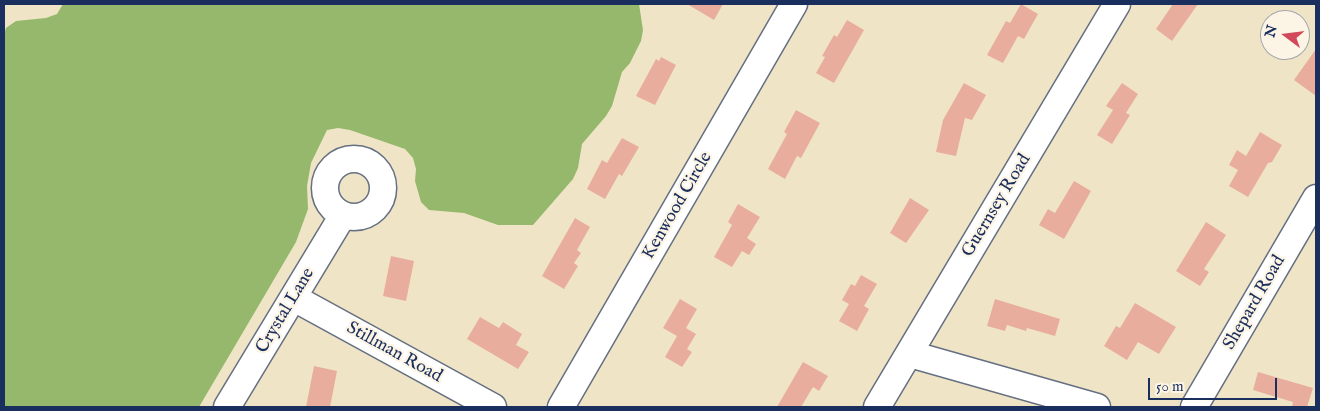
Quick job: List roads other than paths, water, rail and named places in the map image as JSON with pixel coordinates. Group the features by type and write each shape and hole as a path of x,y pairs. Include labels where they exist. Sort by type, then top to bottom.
{"street":[{"name":"Kenwood Circle","path":"561,407 794,4"},
{"name":"Guernsey Road","path":"877,407 1117,4"},
{"name":"Shepard Road","path":"1194,407 1316,198"},
{"name":"Crystal Lane","path":"228,407 343,215"},
{"name":"Stillman Road","path":"294,298 493,407"},
{"path":"910,354 1097,407"}]}
